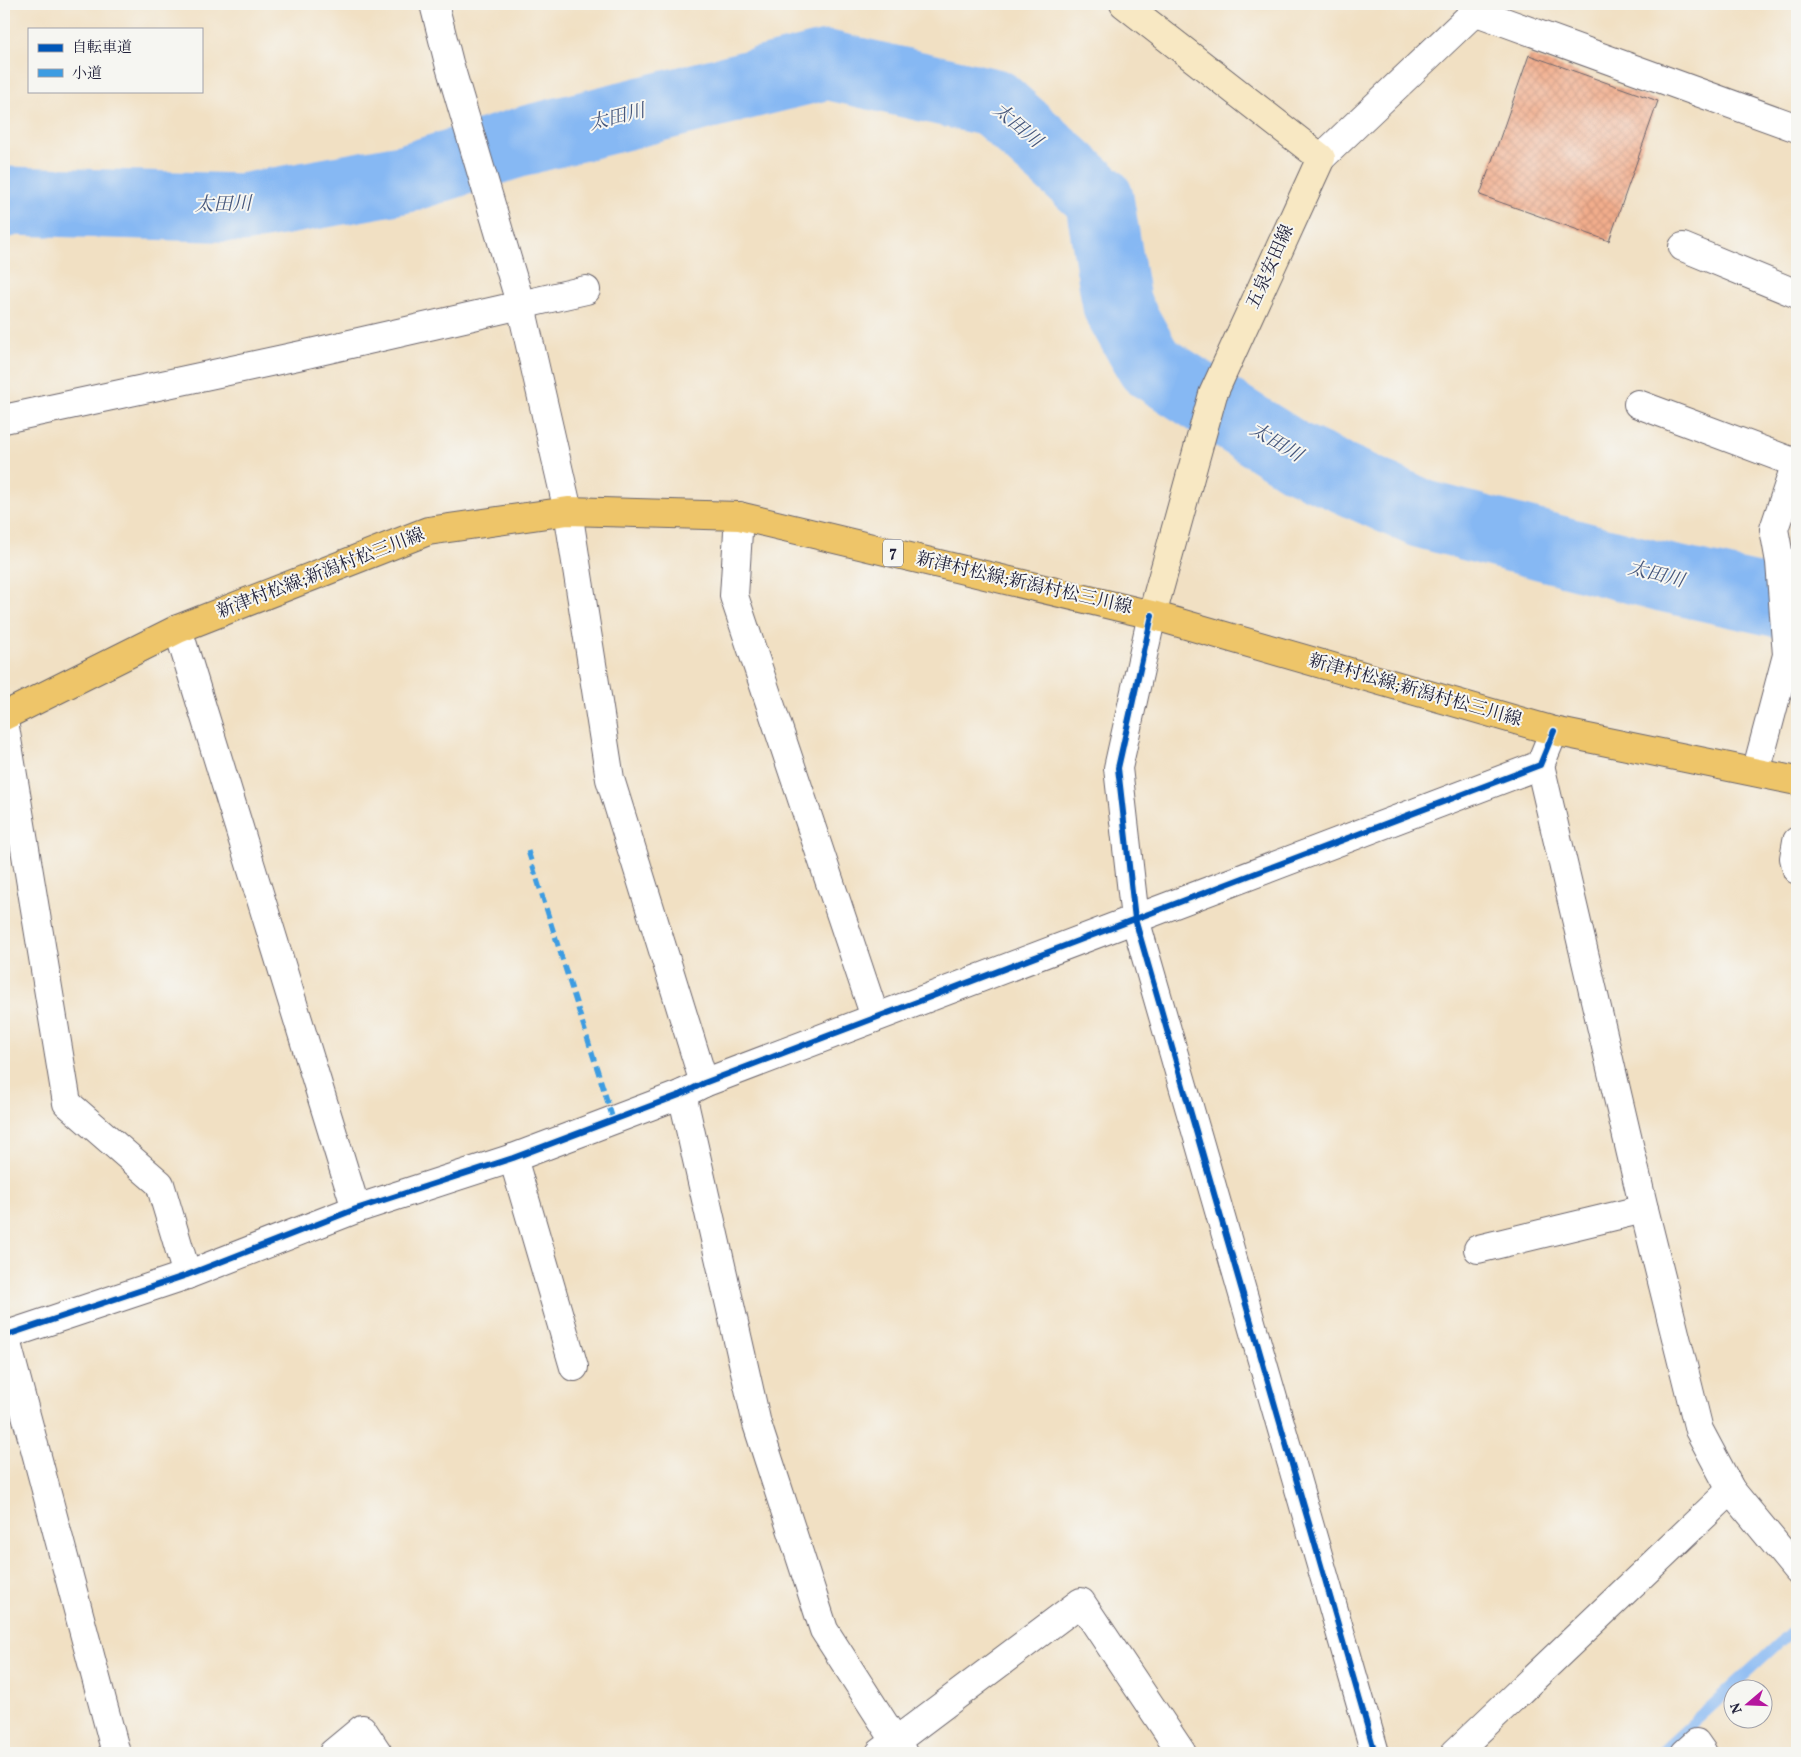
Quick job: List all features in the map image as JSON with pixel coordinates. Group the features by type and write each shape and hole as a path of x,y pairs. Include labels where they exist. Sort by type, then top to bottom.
{"main road":[{"path":"1124,4 1320,158"},
{"name":"五泉安田線","path":"1152,615 1213,394 1320,158"},
{"name":"新津村松線;新潟村松三川線","path":"4,716 178,629 428,532 568,511 739,516 1152,615 1554,731 1797,781"}],"street":[{"path":"434,4 448,63 517,293 568,511 610,779 693,1088 757,1424 824,1630 892,1749 1081,1602 1182,1753"},
{"path":"1320,158 1479,8 1797,128"},
{"path":"1683,248 1797,294"},
{"path":"4,419 302,355 517,293 586,290"},
{"path":"1638,404 1797,462 1774,529 1780,562 1787,655 1756,772"},
{"path":"739,516 734,596 875,1017"},
{"path":"1152,615 1118,768 1135,919 1375,1753"},
{"path":"178,629 356,1209"},
{"path":"4,721 67,1103 160,1184 187,1275"},
{"path":"1554,731 1540,765 1644,1210 1699,1430 1731,1490 1797,1570"},
{"path":"116,1753 4,1336 187,1275 356,1209 513,1158 875,1017 1540,765"},
{"path":"1797,841 1794,858 1797,870"},
{"path":"513,1158 574,1367"},
{"path":"1478,1249 1644,1210"},
{"path":"1455,1753 1731,1490"},
{"path":"333,1753 362,1730 378,1753"},
{"path":"1685,1753 1696,1743 1703,1753"}],"building":[{"path":"1529,55 1658,101 1609,241 1480,195"}],"waterway":[{"name":"太田川","path":"4,204 10,201 242,208 407,178 531,139 827,65 994,103 1099,198 1117,306 1150,365 1294,456 1422,514 1662,577 1797,607"},
{"path":"1660,1753 1797,1627"}],"marked path":[{"path":"528,851 613,1119"}],"cycle path":[{"path":"1152,615 1118,768 1135,919 1375,1753"},
{"path":"4,1336 187,1275 356,1209 513,1158 682,1094 704,1083 1540,765 1554,731"}]}
